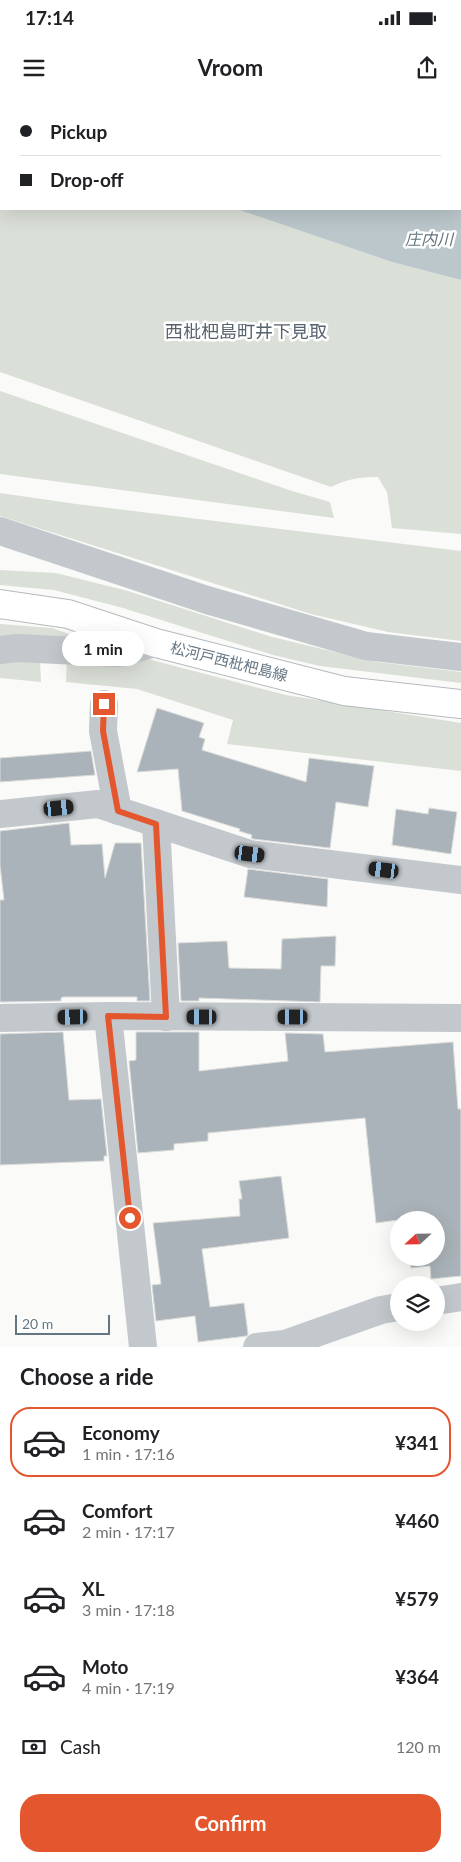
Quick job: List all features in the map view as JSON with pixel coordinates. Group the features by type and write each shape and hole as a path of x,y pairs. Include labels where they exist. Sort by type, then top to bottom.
{"main road":[{"name":"松河戸西枇杷島線","path":"0,604 68,614 156,643 344,690 461,704"}],"street":[{"path":"0,531 207,600 366,646 461,657"},
{"path":"0,550 71,554"},
{"path":"0,650 17,648 118,653 156,643"},
{"path":"104,704 103,731 118,811"},
{"path":"0,814 98,804 250,854 461,880"},
{"path":"156,824 166,1017"},
{"path":"108,1016 143,1347"},
{"path":"0,1018 108,1016 461,1018"},
{"path":"445,1300 461,1297"},
{"path":"256,1347 285,1344 390,1308"}],"shaded area":[{"path":"0,210 239,210 392,262 461,280 461,534 392,528 387,492 378,477 354,479 331,487 0,372"},
{"path":"0,391 292,491 330,502 334,518 0,474"},
{"path":"0,493 461,551 461,641 388,632 311,614 0,516"},
{"path":"0,570 56,573 128,591 272,637 377,662 461,672 461,683 320,666 273,655 123,608 54,590 0,585"},
{"path":"0,624 52,628 89,641 0,641"},
{"path":"67,659 148,659 286,695 461,723 461,771 227,744 233,720 137,689 66,682"},
{"path":"40,660 41,682 0,678 0,663"}],"water":[{"name":"庄内川","path":"239,210 461,210 461,280 392,262"}],"building":[{"path":"157,708 204,723 199,737 205,739 202,750 306,782 309,758 374,766 368,807 336,802 330,848 253,839 251,838 252,835 239,831 240,829 182,811 178,769 137,772"},
{"path":"91,751 95,775 0,782 0,758"},
{"path":"429,808 457,812 451,854 392,845 396,809 428,814"},
{"path":"69,823 71,845 102,844 105,878 115,843 141,843 150,1001 137,1001 137,997 63,997 61,1001 0,1002 0,900 4,900 0,865 0,831"},
{"path":"248,869 328,879 327,907 244,897"},
{"path":"336,936 335,966 321,966 320,1002 199,998 199,1001 181,1001 178,943 227,941 229,968 281,969 282,939"},
{"path":"63,1032 69,1100 101,1099 107,1156 104,1156 104,1161 0,1165 0,1034"},
{"path":"136,1032 199,1032 199,1071 288,1061 285,1033 323,1034 325,1052 453,1042 458,1109 461,1109 461,1276 445,1278 445,1276 431,1276 430,1266 445,1266 445,1211 390,1211 390,1221 376,1223 365,1118 208,1133 208,1141 174,1144 174,1150 138,1153 129,1061 136,1060"},
{"path":"281,1176 289,1238 202,1249 210,1307 244,1303 247,1336 198,1342 195,1316 156,1321 152,1285 161,1284 153,1223 240,1216 239,1199 242,1199 239,1181"},
{"path":"411,1266 430,1266 411,1268"}],"district":[{"name":"西枇杷島町井下見取","path":"246,332"}],"route":[{"path":"104,704 103,731 118,811 156,824 166,1017 108,1016 130,1218"}]}
